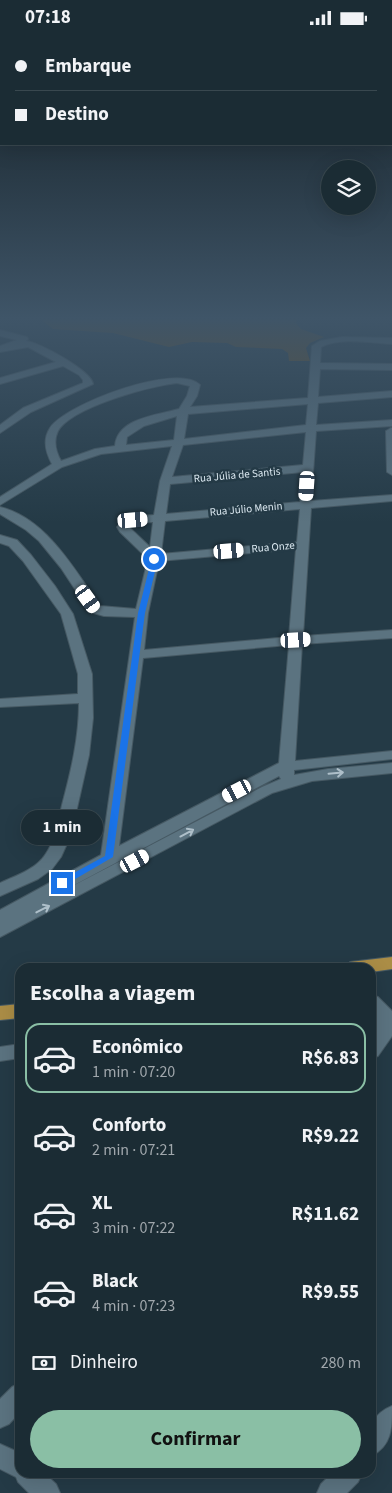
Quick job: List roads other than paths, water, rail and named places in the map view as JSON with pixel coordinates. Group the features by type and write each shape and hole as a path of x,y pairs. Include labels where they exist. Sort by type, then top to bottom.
{"main road":[{"path":"376,965 392,963"},
{"path":"0,1013 15,1012"}],"street":[{"path":"0,430 27,410 81,387"},
{"path":"58,465 50,449 50,441 54,429 72,412 144,387"},
{"path":"109,857 142,613 154,559 165,481 177,445 183,411 192,396 194,387"},
{"path":"288,774 315,387"},
{"path":"120,448 123,435 129,429 154,419 183,411 392,394"},
{"path":"0,502 58,465 89,453 141,446 177,445 311,432 392,428 392,472"},
{"name":"Rua Júlia de Santis","path":"165,481 308,468"},
{"name":"Rua Júlio Menin","path":"154,559 124,530 123,527 129,521 306,504 392,498"},
{"path":"0,509 24,521 52,547 95,609 104,612 142,613"},
{"path":"0,539 13,543 28,558 67,615 85,674 86,698 82,755 63,835 53,857 46,865 32,875 0,890"},
{"name":"Rua Onze","path":"154,559 303,545"},
{"path":"136,655 296,640 392,634"},
{"path":"0,703 86,698"},
{"path":"0,917 109,857 288,774 392,755"},
{"path":"0,931 267,790 288,774 313,775 392,768"},
{"path":"376,1007 386,1016 386,1030 376,1044"},
{"path":"0,1054 15,1052"},
{"path":"0,1416 15,1400"},
{"path":"376,1438 392,1418"},
{"path":"0,1456 15,1464"},
{"path":"32,1478 46,1493"},
{"path":"330,1493 344,1478"}]}
